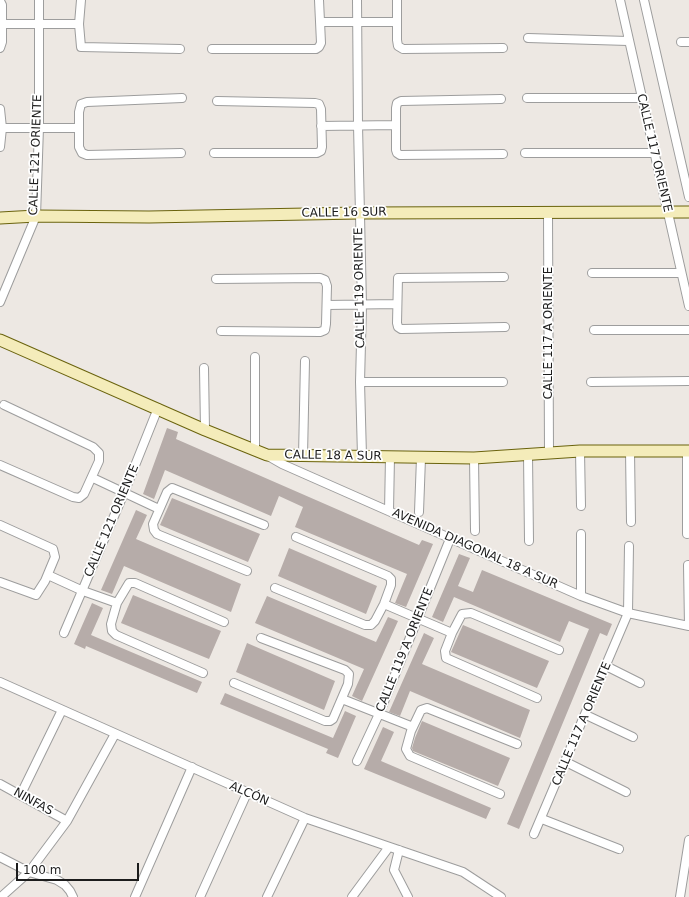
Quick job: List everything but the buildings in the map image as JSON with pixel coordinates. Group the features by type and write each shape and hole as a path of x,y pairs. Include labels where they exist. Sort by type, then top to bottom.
{"street":[{"name":"CALLE 121 ORIENTE","path":"0,302 36,216 39,127 39,0"},
{"path":"81,0 79,24 81,47 180,49"},
{"path":"212,50 316,49 321,43 319,0"},
{"name":"CALLE 119 ORIENTE","path":"357,0 359,213 362,305 360,382 362,456"},
{"path":"397,0 397,40 398,46 403,49 502,48"},
{"name":"CALLE 117 ORIENTE","path":"620,0 628,41 689,306"},
{"name":"CALLE 117 ORIENTE","path":"644,0 689,197"},
{"path":"0,1 2,5 2,42 0,48"},
{"path":"320,22 397,22"},
{"path":"2,24 79,24"},
{"path":"528,38 628,41"},
{"path":"181,153 87,155 82,153 79,147 79,128 81,104 87,102 182,98"},
{"path":"528,98 641,98"},
{"path":"501,99 401,101 397,103 396,108 396,150 400,155 503,154"},
{"path":"214,153 317,153 321,151 322,147 321,109 319,104 315,102 217,101"},
{"path":"0,109 2,128 0,148"},
{"path":"321,126 396,125"},
{"path":"2,128 79,128"},
{"path":"525,153 654,153"},
{"name":"CALLE 16 SUR","path":"0,218 36,216 149,217 359,213 689,212"},
{"name":"CALLE 117 A ORIENTE","path":"548,213 549,453"},
{"path":"592,273 681,273"},
{"path":"504,277 398,278 397,323 398,327 401,329 505,327"},
{"path":"216,279 320,278 325,280 327,286 325,330 320,332 221,331"},
{"path":"327,305 397,304"},
{"path":"594,330 689,330"},
{"name":"CALLE 18 A SUR","path":"0,340 267,455 474,458 549,453 688,451"},
{"path":"255,357 255,451"},
{"path":"304,456 305,361"},
{"path":"204,368 206,430"},
{"path":"591,382 689,381"},
{"path":"360,382 503,382"},
{"path":"0,465 72,497 79,498 84,494 100,461 98,453 93,447 4,405"},
{"name":"CALLE 121 ORIENTE","path":"64,633 124,493 158,408"},
{"path":"630,451 631,522"},
{"path":"687,534 688,451"},
{"path":"580,452 581,506"},
{"name":"AVENIDA DIAGONAL 18 A SUR","path":"267,455 282,464 581,596 628,613 689,626"},
{"path":"528,455 529,541"},
{"path":"390,457 390,511"},
{"path":"419,512 421,458"},
{"path":"474,458 475,531"},
{"path":"93,478 159,509"},
{"path":"248,571 157,534 154,530 154,524 159,509 167,492 172,488 264,525"},
{"path":"0,525 53,549 55,557 40,592 34,595 0,582"},
{"path":"581,534 581,596"},
{"path":"275,588 365,625 371,625 375,621 384,604 391,585 391,580 388,576 296,537"},
{"name":"CALLE 119 A ORIENTE","path":"357,761 379,714 450,539"},
{"path":"628,613 629,546"},
{"path":"688,565 689,626"},
{"path":"48,575 83,591 117,603"},
{"path":"203,673 116,635 112,631 111,624 117,603 129,582 135,583 224,622"},
{"path":"384,604 452,633"},
{"path":"537,698 449,660 445,655 452,633 462,614 471,613 559,650"},
{"name":"CALLE 117 A ORIENTE","path":"534,834 542,819 628,613"},
{"path":"234,683 325,721 330,721 333,719 350,679 349,674 345,670 262,638"},
{"path":"606,666 640,683"},
{"name":"ALCÓN","path":"0,682 305,818 463,872 501,897"},
{"path":"342,699 413,727"},
{"path":"500,794 410,756 406,749 406,744 421,710 423,708 431,708 517,744"},
{"path":"21,794 62,710"},
{"path":"586,715 633,737"},
{"path":"1,897 29,872 66,821 115,734"},
{"path":"566,762 626,792"},
{"path":"135,897 192,767"},
{"name":"NINFAS","path":"0,784 21,794 66,821"},
{"path":"200,897 246,793"},
{"path":"267,897 305,818"},
{"path":"542,819 619,849"},
{"path":"680,897 689,840"},
{"path":"352,897 389,847"},
{"path":"399,850 394,870 408,897"},
{"path":"0,857 29,872 57,880 65,885 73,897"}]}
